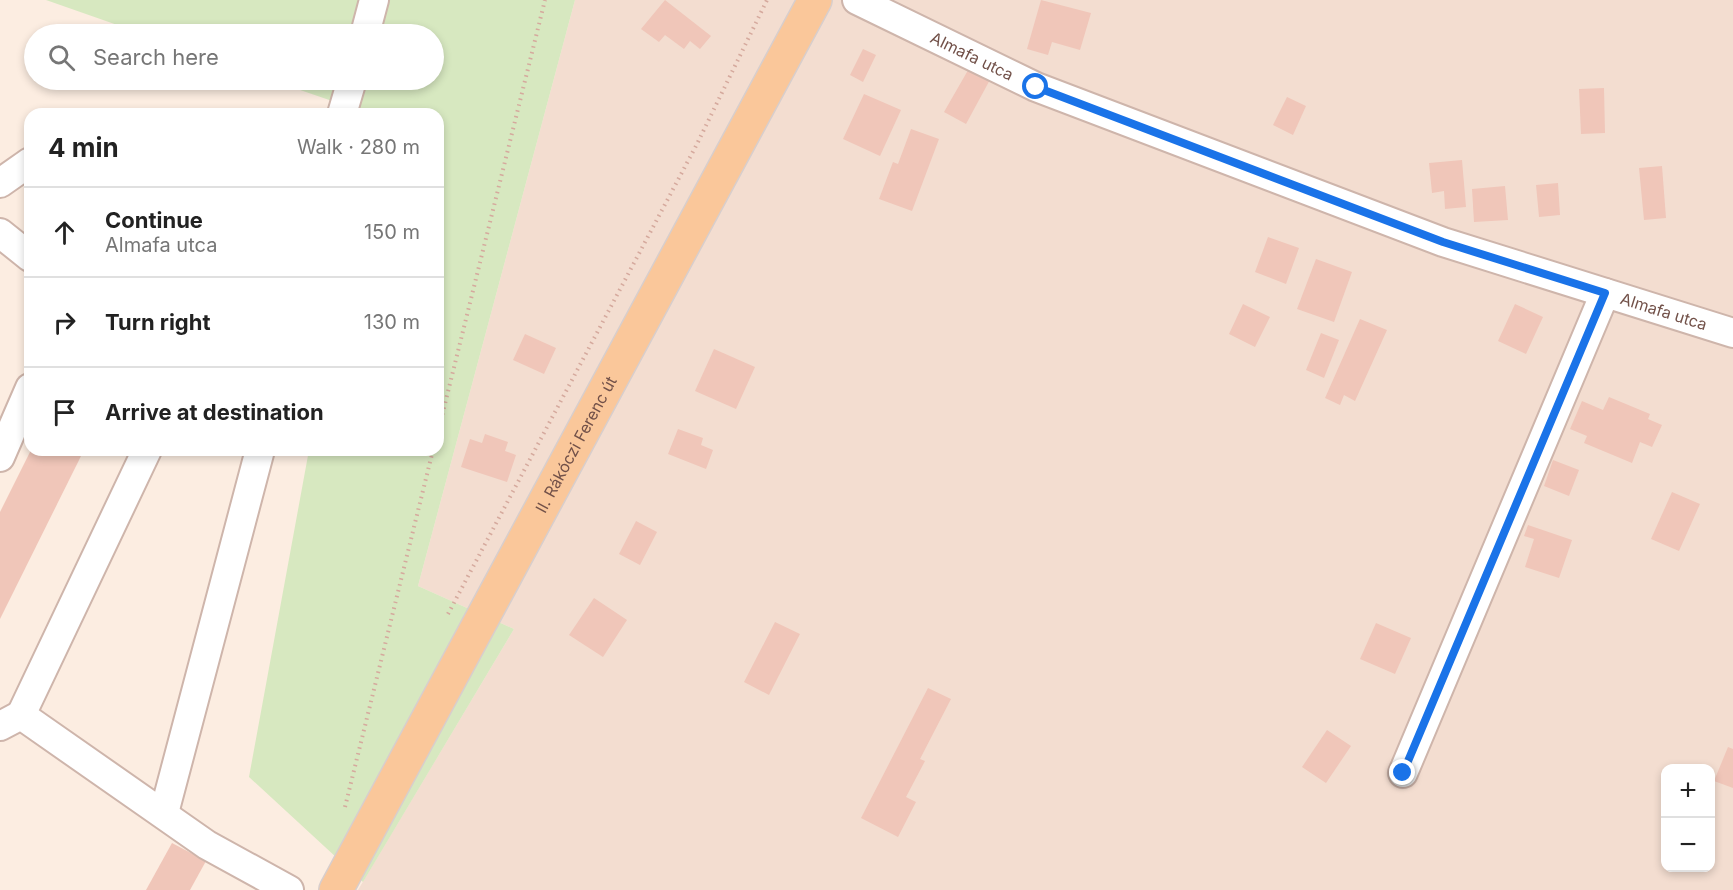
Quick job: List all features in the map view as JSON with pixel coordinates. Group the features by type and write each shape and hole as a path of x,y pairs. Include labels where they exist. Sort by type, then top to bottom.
{"main road":[{"name":"II. Rákóczi Ferenc út","path":"343,888 815,0"}],"street":[{"path":"368,24 374,0"},
{"name":"Almafa utca","path":"857,0 1036,87 1443,242 1733,333"},
{"path":"344,108 349,90"},
{"path":"0,183 24,166"},
{"path":"0,233 24,252"},
{"path":"1403,773 1605,293"},
{"path":"0,458 24,402"},
{"path":"144,456 10,720 164,813 207,845 289,890"},
{"path":"164,813 258,456"}],"path":[{"path":"444,408 545,0"},
{"path":"445,619 697,144 766,0"},
{"path":"356,788 345,809 433,456"}],"shaded area":[{"path":"575,0 1733,0 1733,890 358,890 514,629 418,586"}],"green space":[{"path":"46,0 575,0 418,586 514,629 363,882 249,777 308,456 444,456 444,108 353,108 300,90 444,90 444,24 114,24"}],"building":[{"path":"665,0 711,36 700,49 690,41 684,49 665,35 659,42 641,29"},
{"path":"1041,0 1091,13 1080,50 1052,42 1048,55 1027,49"},
{"path":"863,49 876,55 863,82 850,75"},
{"path":"971,65 992,76 966,124 944,112"},
{"path":"1604,88 1605,133 1581,134 1579,89"},
{"path":"864,94 901,110 880,156 843,139"},
{"path":"1287,97 1306,106 1293,135 1273,125"},
{"path":"911,129 939,139 912,211 879,199 893,162 898,164"},
{"path":"1462,160 1466,207 1445,209 1444,191 1432,193 1429,163"},
{"path":"1662,166 1666,218 1644,220 1639,168"},
{"path":"1558,183 1560,215 1539,217 1536,185"},
{"path":"1505,186 1508,220 1474,222 1472,189"},
{"path":"1268,237 1299,248 1286,284 1255,272"},
{"path":"1316,259 1352,272 1334,322 1297,309"},
{"path":"1243,304 1270,317 1255,347 1229,334"},
{"path":"1515,304 1543,317 1526,354 1498,341"},
{"path":"1360,319 1387,330 1355,401 1344,395 1340,405 1325,398"},
{"path":"1321,333 1339,340 1324,378 1306,370"},
{"path":"525,334 556,348 544,374 513,360"},
{"path":"714,349 755,367 736,409 695,391"},
{"path":"1609,397 1650,414 1648,419 1662,425 1652,447 1640,442 1632,463 1584,443 1587,436 1570,429 1582,401 1603,410"},
{"path":"678,429 703,438 701,445 713,450 706,469 668,454"},
{"path":"485,434 508,442 505,451 516,455 507,482 461,467 470,439 482,443"},
{"path":"28,456 81,456 0,619 0,512"},
{"path":"1553,460 1579,470 1569,496 1544,486"},
{"path":"1672,492 1700,504 1679,551 1651,539"},
{"path":"636,521 657,532 640,565 619,554"},
{"path":"1528,525 1572,540 1559,578 1525,567 1534,539 1524,536"},
{"path":"594,598 627,620 603,657 569,635"},
{"path":"775,622 800,634 769,695 744,682"},
{"path":"1376,623 1411,638 1395,674 1360,659"},
{"path":"928,688 951,699 920,759 925,761 906,797 916,802 898,837 861,818"},
{"path":"1327,730 1351,746 1326,783 1302,767"},
{"path":"1728,747 1733,749 1733,788 1715,781"},
{"path":"172,843 206,861 190,890 146,890"}],"route":[{"path":"1036,87 1443,242 1605,293 1403,773"}]}
